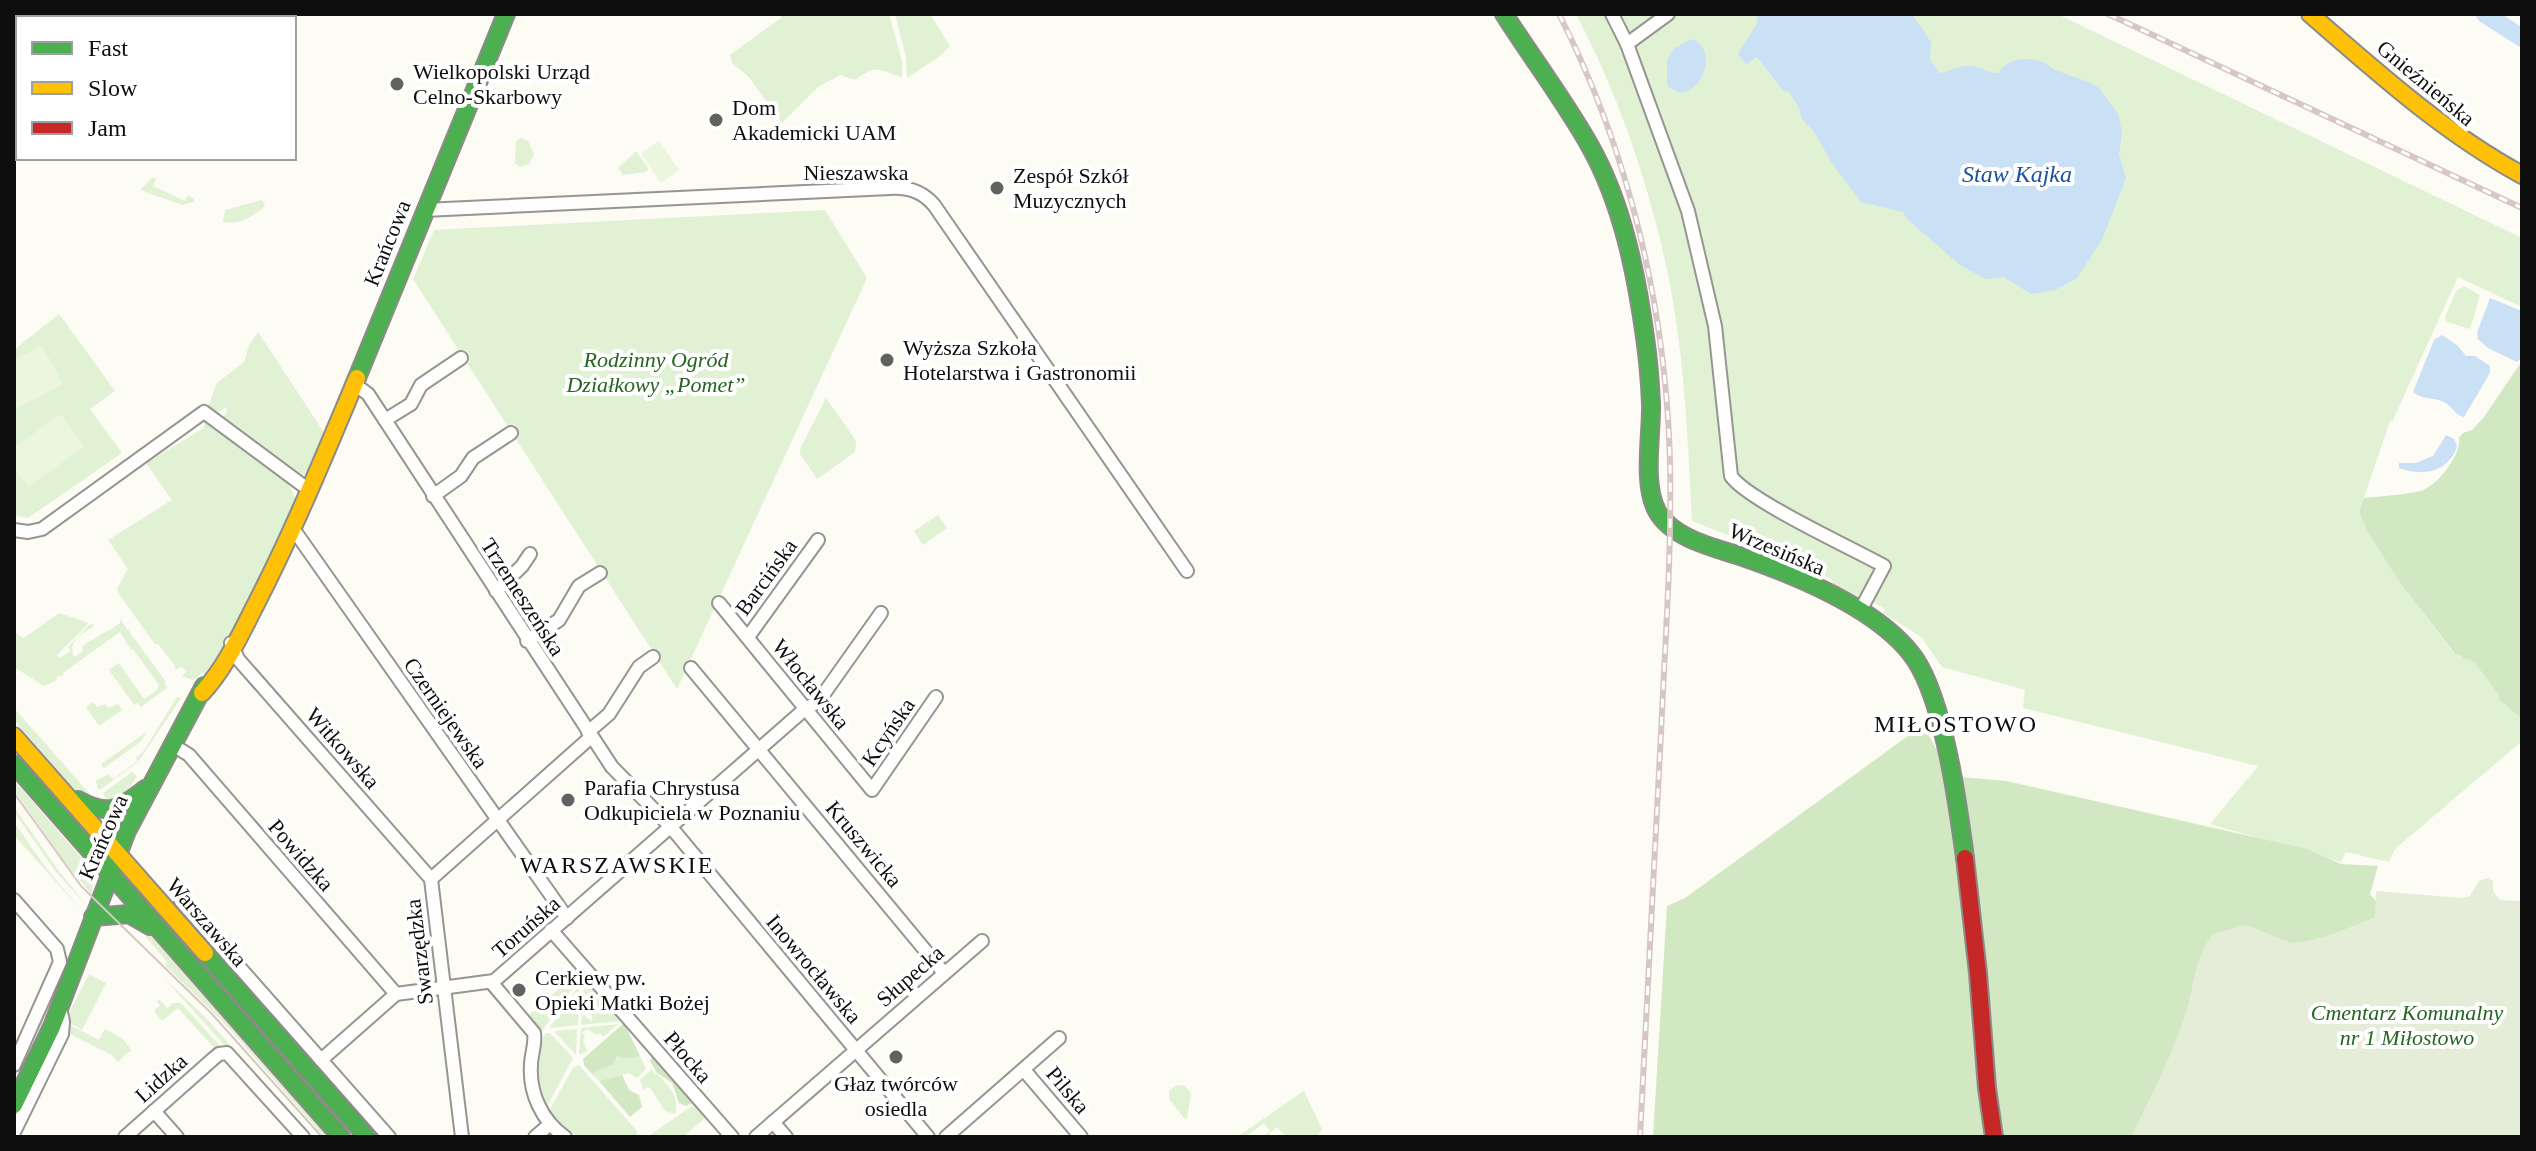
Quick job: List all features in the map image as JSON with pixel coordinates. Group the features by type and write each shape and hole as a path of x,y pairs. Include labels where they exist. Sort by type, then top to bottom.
{"street":[{"name":"Krańcowa","path":"14,1105 60,1007 109,873 152,783 202,693 214,680 294,530 506,14"},
{"name":"Wrzesińska","path":"1504,14 1601,166 1623,233 1635,286 1651,400 1651,491 1655,510 1679,533 1769,568 1860,611 1910,652 1926,679 1936,708 1965,853 1994,1137"},
{"path":"1612,14 1627,44 1688,211 1715,326 1731,476 1739,486 1766,502 1884,566 1860,611"},
{"path":"1627,44 1668,14"},
{"name":"Gnieźnieńska","path":"2310,14 2446,130 2492,161 2522,175"},
{"name":"Nieszawska","path":"424,210 890,188 919,192 942,215 1187,571"},
{"path":"385,420 411,404 421,385 461,358"},
{"name":"Trzemeszeńska","path":"353,383 368,394 589,735 612,767 670,826"},
{"path":"14,530 28,532 42,529 204,412 309,490"},
{"path":"433,496 461,476 473,458 511,433"},
{"name":"Czerniejewska","path":"294,530 567,918"},
{"name":"Barcińska","path":"748,637 818,540"},
{"path":"496,591 530,554"},
{"path":"527,641 559,620 579,586 600,573"},
{"name":"Włocławska","path":"719,603 872,790"},
{"name":"Toruńska","path":"396,994 491,982 805,709 818,702 881,613"},
{"name":"Witkowska","path":"232,645 431,879"},
{"name":"Swarzędzka","path":"462,1137 431,879 589,735 609,714 639,667 653,657"},
{"name":"Kruszwicka","path":"691,668 944,973"},
{"name":"Kcyńska","path":"872,790 936,697"},
{"name":"Warszawska","path":"14,736 60,788 94,833 118,853 367,1137"},
{"name":"Powidzka","path":"173,745 189,755 396,994"},
{"name":"Warszawska","path":"14,764 341,1137"},
{"path":"60,788 88,807 110,811 126,805 152,783"},
{"name":"Inowrocławska","path":"670,826 928,1137"},
{"path":"71,829 94,833"},
{"path":"71,829 103,890"},
{"path":"109,873 145,886"},
{"name":"Warszawska","path":"181,901 389,1137"},
{"path":"14,1065 60,962 60,954 15,903"},
{"path":"93,917 129,914 164,936"},
{"name":"Płocka","path":"551,930 732,1137"},
{"name":"Słupecka","path":"756,1137 982,941"},
{"path":"491,982 534,1033 534,1095 549,1125 565,1137"},
{"path":"321,1060 396,994"},
{"name":"Krańcowa","path":"14,1132 62,1034 60,1007"},
{"path":"946,1137 1059,1038"},
{"name":"Lidzka","path":"125,1137 219,1054 227,1053 303,1137"},
{"name":"Pilska","path":"1024,1070 1081,1137"},
{"path":"154,1111 177,1137"},
{"path":"773,1122 786,1137"},
{"path":"535,1137 549,1125"}],"green space":[{"path":"780,14 889,14 902,61 902,77 878,70 869,71 855,80 840,75 818,87 782,123 748,76 732,63 730,55 781,18"},
{"path":"895,14 930,14 950,46 907,78 906,58"},
{"path":"1576,14 2057,14 2522,238 2522,263 2519,269 2522,271 2522,307 2458,277 2390,421 2359,512 2368,533 2401,584 2454,654 2475,663 2501,696 2498,699 2522,719 2522,741 2395,849 2389,862 2346,852 2341,862 2210,824 2258,766 2023,708 2025,690 1942,667 1921,637 1883,613 1885,609 1862,596 1859,600 1835,588 1831,579 1692,521 1683,376 1664,254 1634,149 1607,80"},
{"path":"521,138 528,141 534,154 529,164 520,167 515,163 516,141"},
{"path":"659,141 679,170 661,183 641,153"},
{"path":"636,151 649,169 623,175 618,168"},
{"path":"153,177 156,179 153,186 185,201 188,195 194,202 182,205 140,190"},
{"path":"262,200 265,206 251,217 223,222 225,210"},
{"name":"Rodzinny Ogród Działkowy „Pomet”","path":"825,210 867,278 677,689 413,279 434,230"},
{"path":"2464,286 2480,295 2470,329 2447,322 2445,317 2456,291"},
{"path":"59,314 115,391 90,409 122,453 28,518 14,515 14,350"},
{"path":"258,332 325,434 309,473 302,474 222,418 227,412 226,407 216,414 208,407 217,383 244,362 249,345"},
{"path":"42,345 63,384 14,410 14,360"},
{"path":"2522,361 2522,719 2498,699 2500,696 2475,663 2455,654 2401,584 2368,533 2359,512 2364,498 2421,491 2434,483 2452,461 2459,438 2484,417"},
{"path":"826,398 856,441 855,452 817,479 800,454 800,449"},
{"path":"61,414 84,447 28,487 14,468 14,447"},
{"path":"205,422 287,479 296,500 266,567 231,632 205,674 193,680 182,676 186,672 182,667 175,670 121,597 117,589 128,569 108,540 172,500 146,463 204,428"},
{"path":"938,515 947,528 923,545 914,531"},
{"path":"59,613 89,623 57,655 59,658 71,651 68,647 90,624 95,625 74,642 74,657 82,652 83,646 120,623 120,619 166,682 167,688 141,707 138,703 134,705 109,670 119,663 144,699 159,685 120,632 64,672 62,677 60,675 57,680 44,686 14,667 14,632 24,638"},
{"path":"177,697 181,698 138,762 101,789 98,789 96,781 108,774 113,779 138,761 136,758 143,752"},
{"path":"93,702 97,707 105,704 108,708 118,704 122,710 99,726 86,707"},
{"path":"14,708 102,808 75,790 14,720"},
{"path":"1923,725 1951,776 2006,781 2307,849 2341,864 2378,866 2370,894 2381,907 2462,915 2173,1137 1653,1137 1667,906 1685,898"},
{"path":"147,732 140,742 104,768 101,764"},
{"path":"132,772 137,776 129,790 108,803 103,793"},
{"path":"14,780 85,862 93,878 92,895 14,790"},
{"path":"14,807 88,907 56,872 14,812"},
{"path":"14,822 46,868 81,910 14,835"},
{"name":"Cmentarz Komunalny nr 1 Miłostowo","path":"2487,878 2493,881 2493,891 2500,900 2522,901 2522,1137 2131,1137 2173,1047 2188,1006 2198,963 2213,934 2246,925 2291,943 2313,940 2375,917 2376,891 2462,898 2470,896 2479,881"},
{"path":"131,919 144,928 335,1137 324,1137 226,1025 165,965 167,962"},
{"path":"72,956 52,1013 37,1033 60,974"},
{"path":"579,971 582,975 541,1032 528,1016"},
{"path":"89,974 106,983 82,1030 70,1023 69,1013"},
{"path":"163,977 207,1019 312,1137 307,1137"},
{"path":"585,978 622,1021 581,1025 584,1015 592,1022 591,1008 581,1016"},
{"path":"579,986 578,1025 550,1027"},
{"path":"159,999 167,1008 173,1003 181,1003 219,1045 215,1049 178,1008 162,1021 154,1011 160,1005 157,1002"},
{"path":"243,1015 266,1033 361,1137 349,1137"},
{"path":"624,1023 640,1056 626,1059 618,1056 612,1065 592,1074 583,1059"},
{"path":"618,1024 603,1037 587,1029 582,1033 587,1051 579,1055 581,1028"},
{"path":"70,1025 99,1040 105,1029 123,1039 131,1050 118,1062 112,1055 68,1033"},
{"path":"577,1029 576,1055 554,1031"},
{"path":"546,1033 550,1033 573,1058 547,1106 540,1088 538,1070 539,1051"},
{"path":"619,1056 626,1059 640,1056 646,1069 637,1078 629,1073 599,1081 592,1074 612,1065"},
{"path":"652,1056 692,1103 686,1106 679,1103 672,1083 657,1073 650,1061"},
{"path":"579,1065 636,1130 638,1137 579,1137 549,1111 573,1068"},
{"path":"651,1070 674,1095 675,1114 665,1111 651,1089 647,1087 642,1091 640,1080"},
{"path":"622,1075 629,1090 639,1095 642,1107 630,1117 599,1081"},
{"path":"1177,1085 1185,1086 1191,1093 1187,1119 1169,1099 1169,1091"},
{"path":"1304,1091 1322,1129 1317,1137 1287,1137 1277,1127 1269,1134 1271,1137 1262,1137 1270,1131 1264,1123 1245,1137 1237,1137"},
{"path":"695,1104 706,1117 683,1137 647,1137"}],"water":[{"name":"Staw Kajka","path":"1756,14 1912,14 1931,42 1930,59 1939,73 1968,66 1998,73 2009,63 2032,59 2100,89 2118,114 2122,133 2119,154 2126,178 2102,240 2077,278 2055,290 2031,294 2004,277 1986,279 1960,265 1907,219 1903,212 1861,202 1831,162 1815,133 1802,119 1790,93 1782,89 1757,57 1746,64 1738,54 1758,22"},
{"path":"1692,39 1704,50 1705,67 1697,83 1681,93 1667,83 1667,61 1673,49"},
{"path":"2490,298 2522,311 2522,357 2517,362 2488,348 2478,339 2477,333"},
{"path":"2442,335 2466,356 2475,356 2490,366 2490,373 2464,417 2443,402 2413,392 2434,340"},
{"path":"2446,435 2454,439 2457,446 2448,462 2441,467 2426,472 2399,468 2399,463 2416,463 2433,456"}],"waterway":[{"path":"2485,14 2522,38"}],"tram line":[{"path":"14,793 81,886 212,1014 322,1137"}],"railway":[{"path":"1559,14 1584,67 1624,176 1652,289 1667,404 1669,564 1640,1137"},
{"path":"2108,14 2522,208"}],"traffic: fast":[{"path":"357,378 506,14"},
{"path":"1504,14 1590,146 1619,214 1632,263 1646,345 1651,403 1649,473 1652,500 1657,511 1682,535 1811,584 1859,610 1900,641 1925,678 1942,727 1965,858"},
{"path":"14,1105 52,1027 127,831 204,686"},
{"path":"14,764 341,1137"},
{"path":"78,800 98,808 113,808 128,802 145,789"},
{"path":"93,917 129,914 150,926"},
{"path":"205,953 367,1137"}],"traffic: slow":[{"path":"2310,14 2438,121 2522,175"},
{"path":"202,693 232,650 270,576 357,378"},
{"path":"14,736 205,953"}],"traffic: jam":[{"path":"1965,858 1994,1137"}],"place":[{"name":"Wielkopolski Urząd Celno-Skarbowy","path":"397,84"},
{"name":"Dom Akademicki UAM","path":"716,120"},
{"name":"Zespół Szkół Muzycznych","path":"997,188"},
{"name":"Wyższa Szkoła Hotelarstwa i Gastronomii","path":"887,360"},
{"name":"Parafia Chrystusa Odkupiciela w Poznaniu","path":"568,800"},
{"name":"Cerkiew pw. Opieki Matki Bożej","path":"519,990"},
{"name":"Głaz twórców osiedla","path":"896,1057"}],"district":[{"name":"MIŁOSTOWO","path":"1956,724"},
{"name":"WARSZAWSKIE","path":"617,865"}]}
